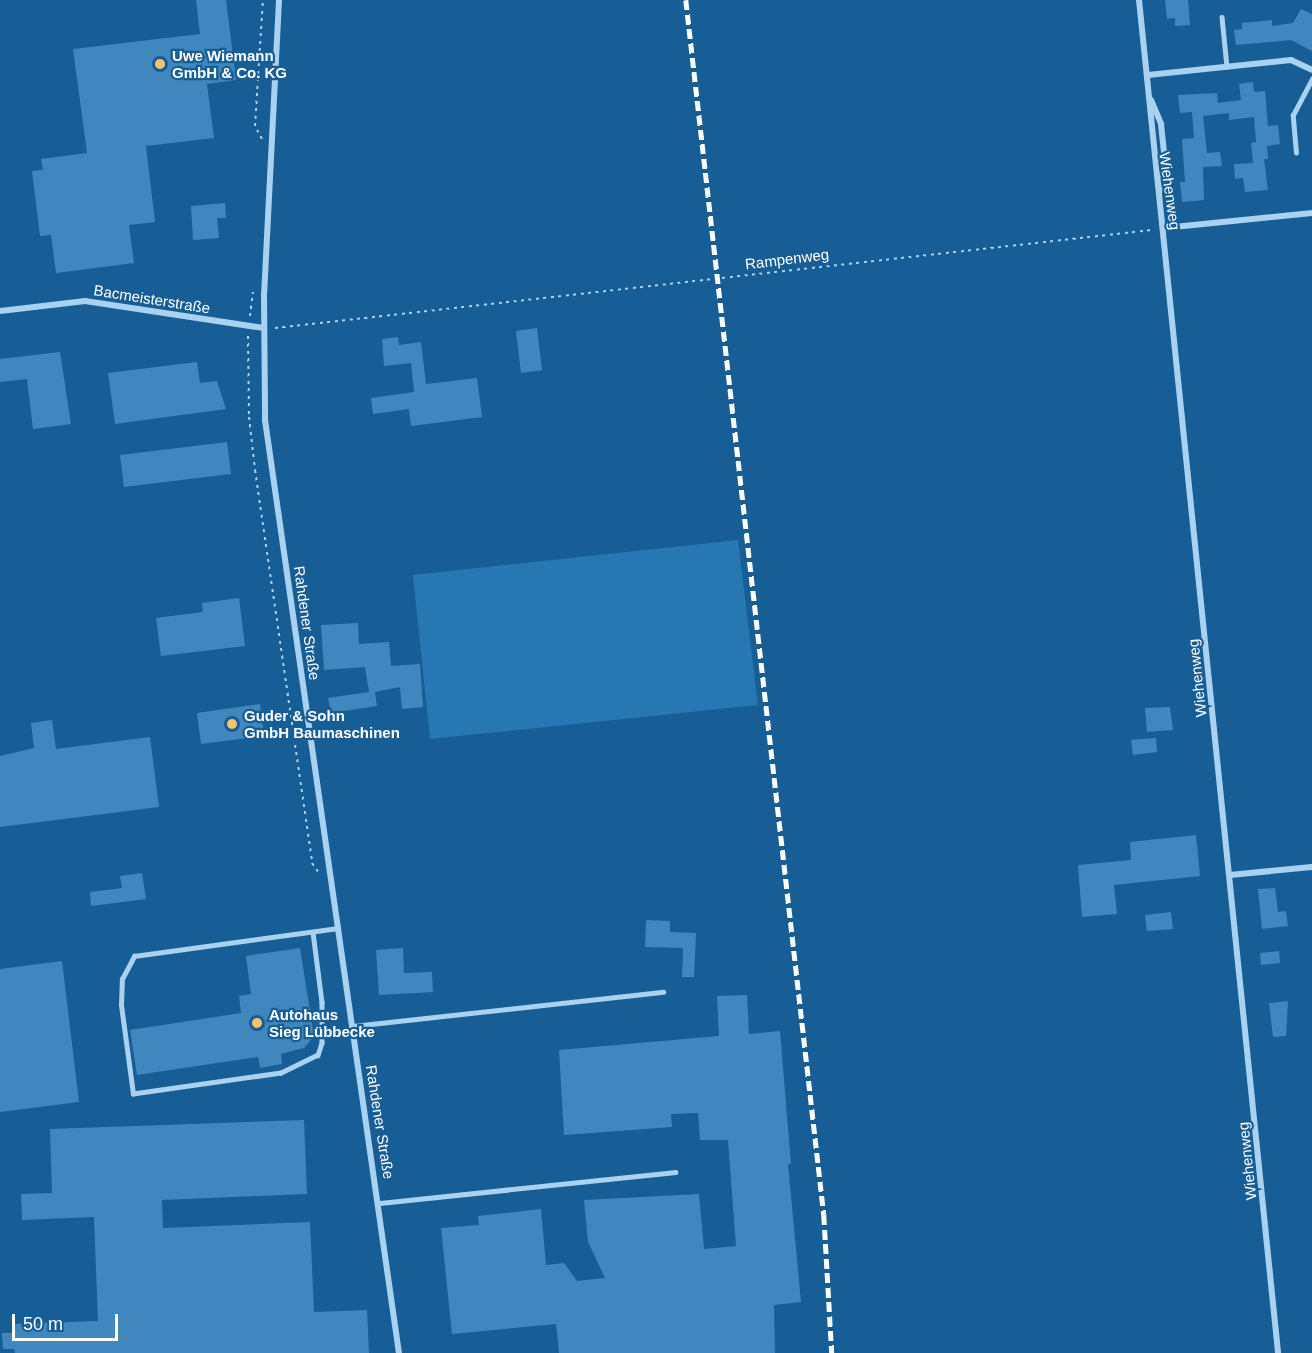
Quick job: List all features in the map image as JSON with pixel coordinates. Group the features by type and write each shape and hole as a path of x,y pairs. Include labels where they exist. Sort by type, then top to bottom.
{"street":[{"name":"Rahdener Straße","path":"279,0 264,328 265,420 380,1203 399,1353"},
{"name":"Wiehenweg","path":"1140,0 1150,97 1153,163 1164,228 1278,1353"},
{"path":"1148,75 1291,60 1312,70"},
{"path":"1150,97 1161,124 1165,161 1160,198"},
{"path":"1164,228 1312,213"},
{"name":"Bacmeisterstraße","path":"0,311 84,301 264,328"},
{"path":"1230,875 1312,867"}],"lane":[{"path":"1222,17 1227,67"},
{"path":"1296,153 1293,115 1312,79"},
{"path":"313,932 322,1002 322,1043 318,1055 280,1073 133,1094 121,1005 122,980 134,956 339,928"},
{"path":"353,1026 663,992"},
{"path":"380,1203 675,1172"}],"path":[{"path":"262,141 255,126 263,0"},
{"name":"Rampenweg","path":"264,328 291,328 1164,228"},
{"path":"254,285 249,326 249,417 255,470 312,863 324,882"}],"shaded area":[{"path":"738,540 758,705 430,739 413,575"}],"building":[{"path":"196,0 226,0 236,80 207,84 214,138 146,146 155,222 129,225 134,263 56,273 51,235 40,236 32,171 43,170 41,159 87,153 73,49 200,34"},
{"path":"1165,0 1188,0 1190,25 1175,26 1175,18 1167,19"},
{"path":"1301,9 1312,14 1312,51 1291,40 1236,45 1234,30 1242,29 1242,23 1272,20 1272,26 1293,23"},
{"path":"1253,82 1254,92 1265,91 1268,126 1278,125 1280,144 1267,146 1268,159 1264,159 1268,190 1245,192 1243,178 1235,179 1234,164 1253,163 1251,143 1256,142 1254,117 1229,120 1229,113 1203,116 1207,153 1220,152 1222,166 1203,167 1204,200 1182,202 1180,182 1185,182 1182,139 1194,138 1192,112 1180,113 1178,95 1217,93 1218,103 1241,100 1239,84"},
{"path":"225,203 226,218 217,218 219,238 193,240 191,206"},
{"path":"537,328 542,370 521,373 516,331"},
{"path":"398,337 399,345 421,342 426,384 477,378 482,417 411,426 409,409 373,414 371,398 414,392 411,363 384,366 382,339"},
{"path":"60,352 71,424 33,429 27,379 0,382 0,359"},
{"path":"197,362 200,383 217,381 226,409 115,424 108,373"},
{"path":"227,442 231,474 124,487 120,455"},
{"path":"239,598 245,646 161,656 156,618 203,612 202,603"},
{"path":"358,623 359,644 389,642 391,666 420,664 423,707 402,709 400,687 375,692 377,706 331,713 328,698 369,692 365,667 324,670 321,625"},
{"path":"260,704 264,736 201,744 197,713"},
{"path":"1170,707 1173,730 1147,732 1145,708"},
{"path":"52,720 56,749 150,737 159,807 0,827 0,756 34,748 31,723"},
{"path":"1156,738 1157,752 1133,755 1131,740"},
{"path":"1196,835 1200,876 1114,885 1117,914 1082,917 1078,865 1131,860 1130,842"},
{"path":"142,873 146,899 91,906 90,892 122,888 120,876"},
{"path":"1275,888 1278,912 1286,911 1288,926 1262,929 1258,889"},
{"path":"1171,912 1173,929 1147,931 1145,915"},
{"path":"646,920 670,921 670,932 696,933 694,977 682,977 683,948 645,947"},
{"path":"300,948 314,1036 304,1048 281,1054 282,1064 260,1068 258,1057 137,1075 130,1030 241,1013 239,996 251,994 246,956"},
{"path":"403,948 404,973 432,972 433,992 379,995 376,950"},
{"path":"1279,951 1280,963 1261,965 1260,953"},
{"path":"62,961 79,1102 0,1112 0,969"},
{"path":"747,995 749,1034 780,1031 791,1164 788,1164 801,1302 774,1305 775,1353 559,1353 556,1324 452,1334 441,1228 479,1225 478,1216 541,1209 546,1265 564,1263 577,1281 605,1278 588,1242 584,1200 699,1194 704,1249 736,1246 728,1140 700,1140 698,1113 671,1114 672,1127 564,1135 559,1050 719,1036 717,996"},
{"path":"1288,1001 1286,1036 1273,1037 1269,1003"},
{"path":"304,1120 307,1194 162,1200 163,1228 310,1222 314,1312 367,1310 369,1353 15,1353 14,1349 3,1349 2,1333 15,1333 14,1324 98,1321 94,1217 22,1220 21,1194 52,1193 50,1129"}],"railway":[{"path":"686,0 824,1215 832,1353"}],"place":[{"name":"Uwe Wiemann GmbH & Co. KG","path":"160,64"},
{"name":"Guder & Sohn GmbH Baumaschinen","path":"232,724"},
{"name":"Autohaus Sieg Lübbecke","path":"257,1023"}]}
